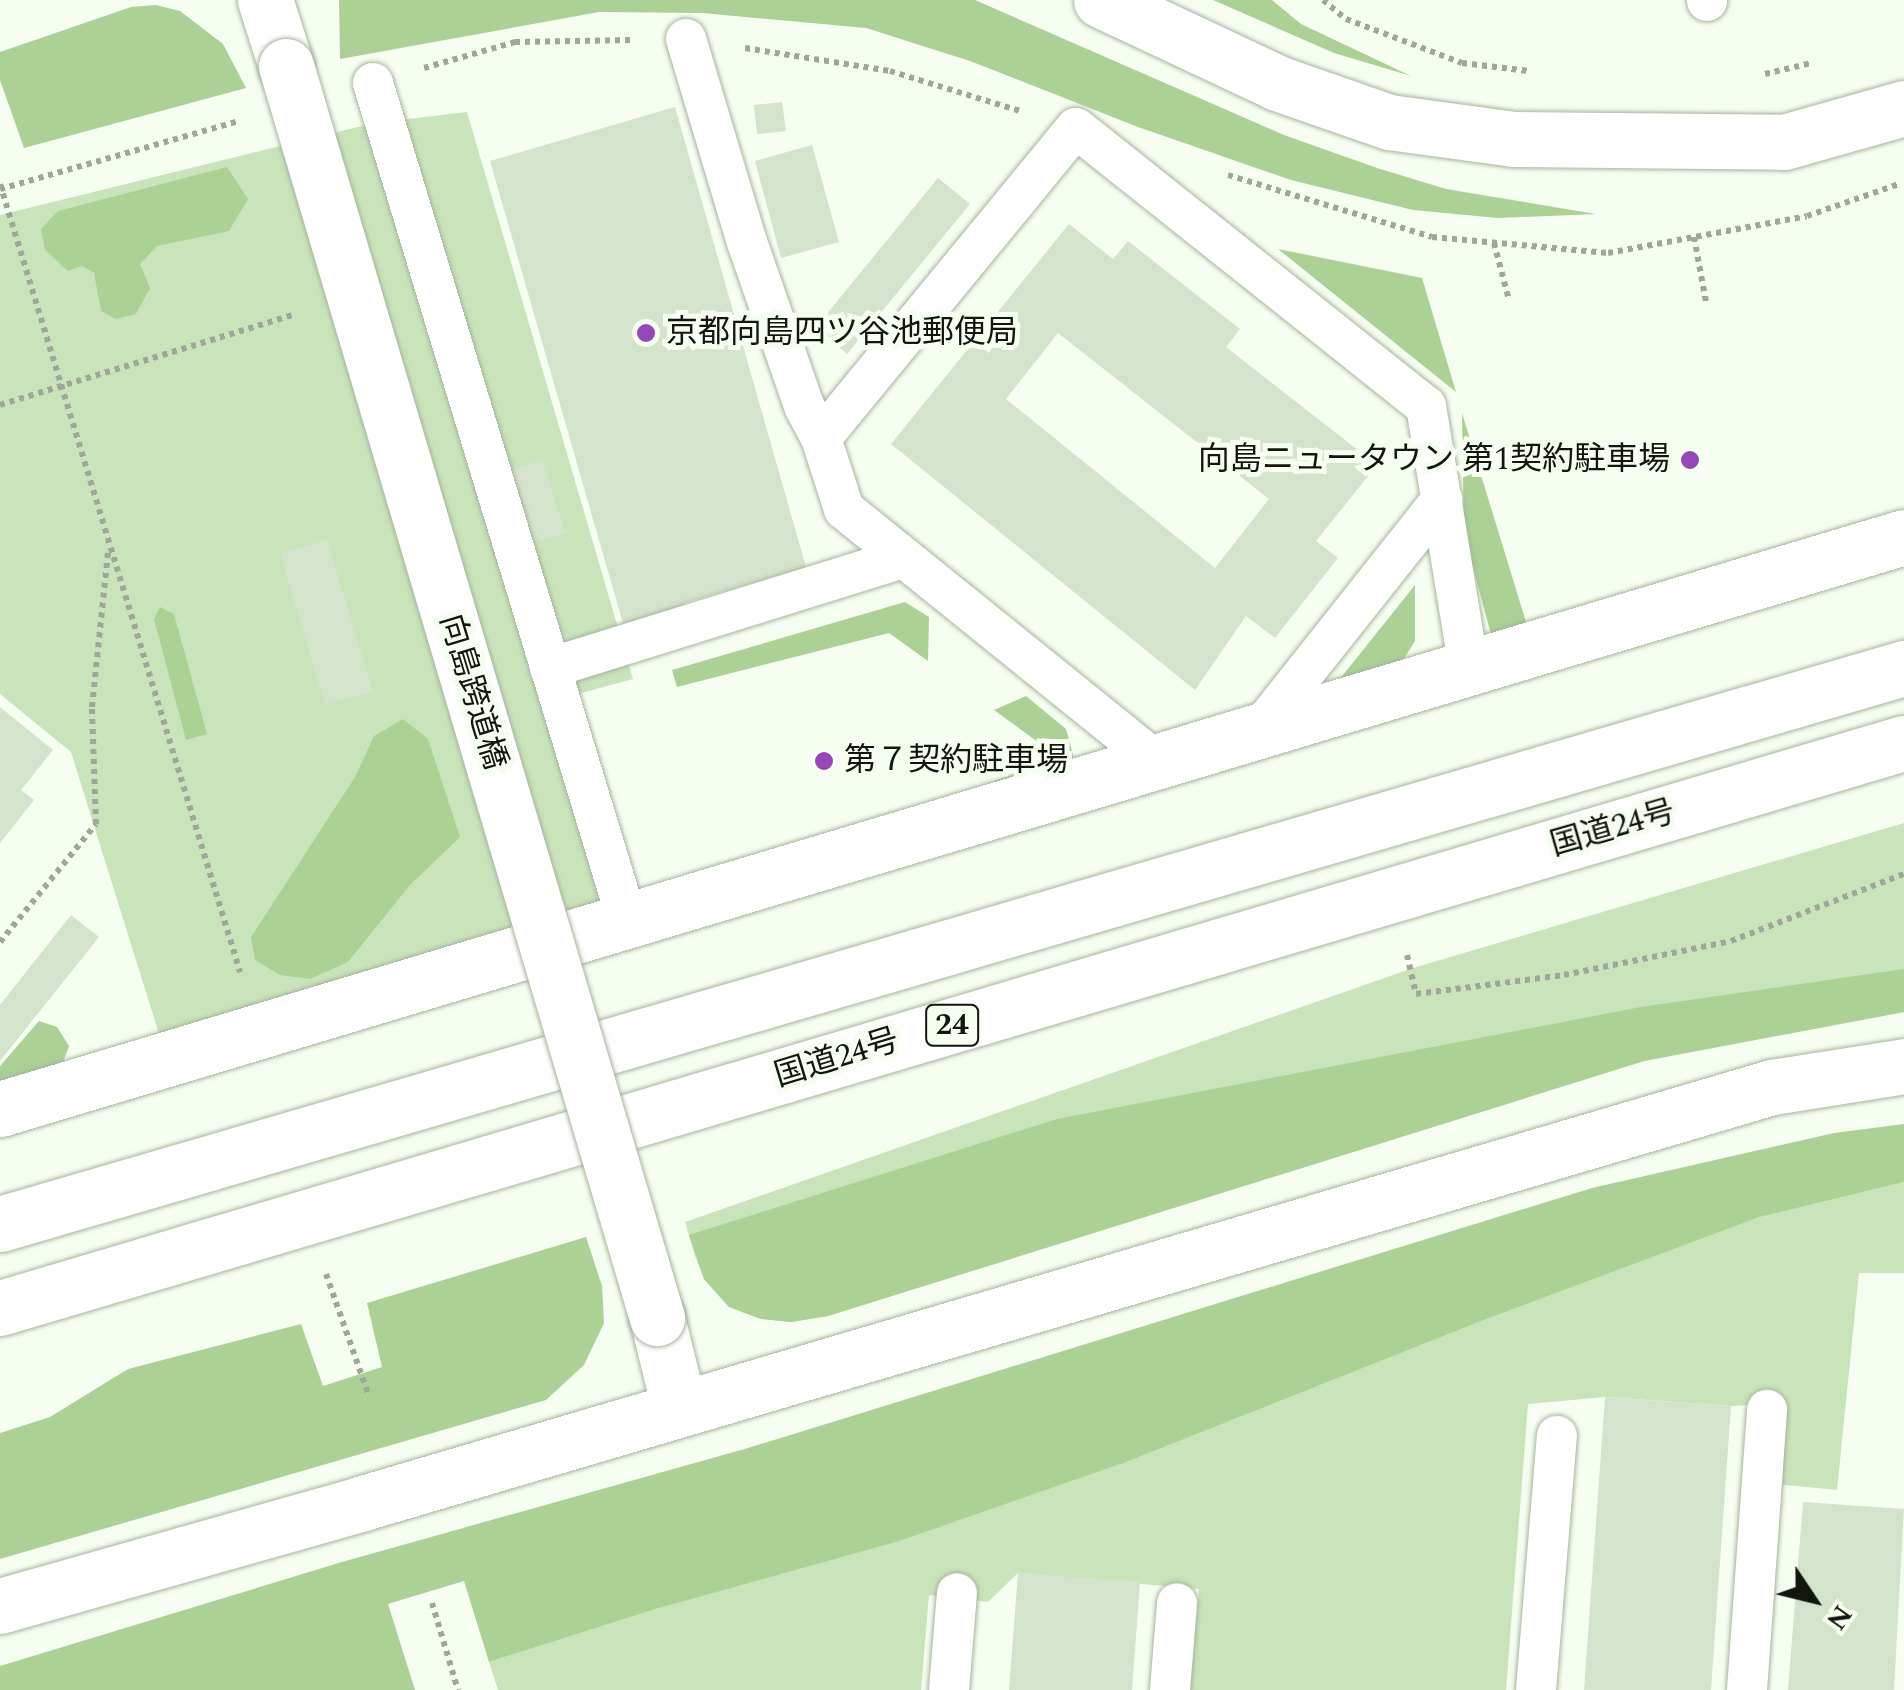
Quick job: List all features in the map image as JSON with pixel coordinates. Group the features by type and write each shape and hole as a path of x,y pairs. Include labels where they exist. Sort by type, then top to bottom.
{"main road":[{"name":"向島跨道橋","path":"265,0 657,1318 678,1407"},
{"path":"1101,0 1277,83 1389,122 1514,138 1784,142 1904,108"},
{"path":"0,1109 1904,537"},
{"name":"24","path":"1853,683 1904,656"},
{"name":"24","path":"0,1224 1904,668"},
{"name":"国道24号","path":"0,1308 1904,743"},
{"path":"0,1606 363,1503 1772,1087 1904,1066"}],"lane":[{"path":"686,39 747,242 844,508 1156,761"},
{"path":"373,83 627,920"},
{"path":"821,438 1076,128 1426,406 1469,668"},
{"path":"1259,730 1442,499"},
{"path":"550,668 903,558"},
{"path":"1748,1690 1767,1410"},
{"path":"1536,1690 1557,1436"},
{"path":"950,1690 957,1593"},
{"path":"1170,1690 1177,1603"}],"path":[{"path":"1323,0 1346,19 1462,63 1538,72"},
{"path":"373,83 516,42 686,39 890,71 1076,128"},
{"path":"1758,76 1813,63"},
{"path":"243,120 0,187 258,1031"},
{"path":"1226,174 1432,237 1608,252 1807,216 1899,184"},
{"path":"1694,237 1706,302"},
{"path":"1494,243 1509,300"},
{"path":"0,405 301,312"},
{"path":"0,942 96,824 92,707 109,547"},
{"path":"1406,948 1416,994 1564,975 1731,940 1904,874"},
{"path":"325,1270 369,1396"},
{"path":"432,1602 458,1690"}],"green space":[{"path":"339,0 975,0 1284,135 1377,168 1446,189 1596,214 1498,218 1413,210 1291,180 1138,127 970,61 866,28 702,13 599,12 340,59"},
{"path":"1213,0 1272,0 1301,24 1411,76 1334,53"},
{"path":"156,5 180,11 223,44 246,88 24,148 0,80 0,52 131,7"},
{"path":"467,112 633,679 574,695 629,892 160,1037 71,752 0,694 0,215 374,123"},
{"path":"227,167 248,199 229,231 157,246 140,264 150,288 136,314 116,319 101,311 94,273 82,266 68,271 45,250 41,229 58,211"},
{"path":"1278,249 1422,278 1456,392"},
{"path":"1462,413 1526,622 1491,634 1464,535"},
{"path":"1415,585 1415,641 1396,672 1335,685"},
{"path":"905,602 929,617 928,661 889,633 677,687 672,670"},
{"path":"160,607 174,614 207,734 186,740 154,619"},
{"path":"1026,696 1066,729 1075,762 995,793 994,781 1061,759 994,710"},
{"path":"403,719 428,739 460,837 410,885 348,962 310,979 280,975 255,960 251,937 355,777 374,736"},
{"path":"1904,823 1904,1012 1644,1061 828,1316 791,1322 761,1319 729,1307 704,1279 695,1256 685,1222 1413,968"},
{"path":"1904,969 1904,1012 1644,1061 828,1316 791,1322 761,1319 729,1307 704,1279 689,1235 1057,1119 1641,1007"},
{"path":"39,1021 57,1027 69,1046 61,1068 0,1092 0,1066"},
{"path":"1904,1124 1904,1182 1760,1217 1476,1323 1123,1463 899,1541 659,1608 489,1662 464,1581 388,1604 415,1690 0,1690 0,1666 342,1562 748,1448 1592,1188 1834,1133"},
{"path":"1904,1182 1904,1273 1859,1273 1837,1490 1775,1484 1784,1403 1731,1406 1605,1397 1528,1404 1506,1690 1190,1690 1199,1589 1018,1573 988,1602 929,1595 921,1690 498,1690 489,1662 659,1608 1476,1323 1760,1217"},
{"path":"586,1237 602,1286 604,1323 584,1365 546,1400 0,1559 0,1433 50,1417 128,1369 301,1324 323,1386 382,1367 367,1303"}],"building":[{"path":"782,102 786,131 757,134 754,105"},
{"path":"675,107 806,567 684,603 687,615 626,634 490,161"},
{"path":"812,145 839,242 781,258 755,161"},
{"path":"938,178 970,204 847,354 816,327"},
{"path":"1069,224 1113,259 1128,241 1240,329 1226,347 1377,465 1316,541 1338,558 1275,638 1246,616 1195,690 891,444","holes":["1058,333 1269,499 1215,568 1006,399"]},
{"path":"542,460 566,533 530,544 506,471"},
{"path":"327,540 373,691 325,705 280,553"},
{"path":"0,707 53,750 21,790 34,800 0,843"},
{"path":"71,915 99,937 0,1061 0,1005"},
{"path":"1605,1397 1731,1406 1711,1690 1584,1690"},
{"path":"1803,1502 1904,1509 1894,1690 1788,1690"},
{"path":"1018,1573 1140,1582 1132,1690 1009,1690"}],"place":[{"name":"京都向島四ツ谷池郵便局","path":"646,333"},
{"name":"向島ニュータウン 第1契約駐車場","path":"1690,460"},
{"name":"第７契約駐車場","path":"824,761"}]}
